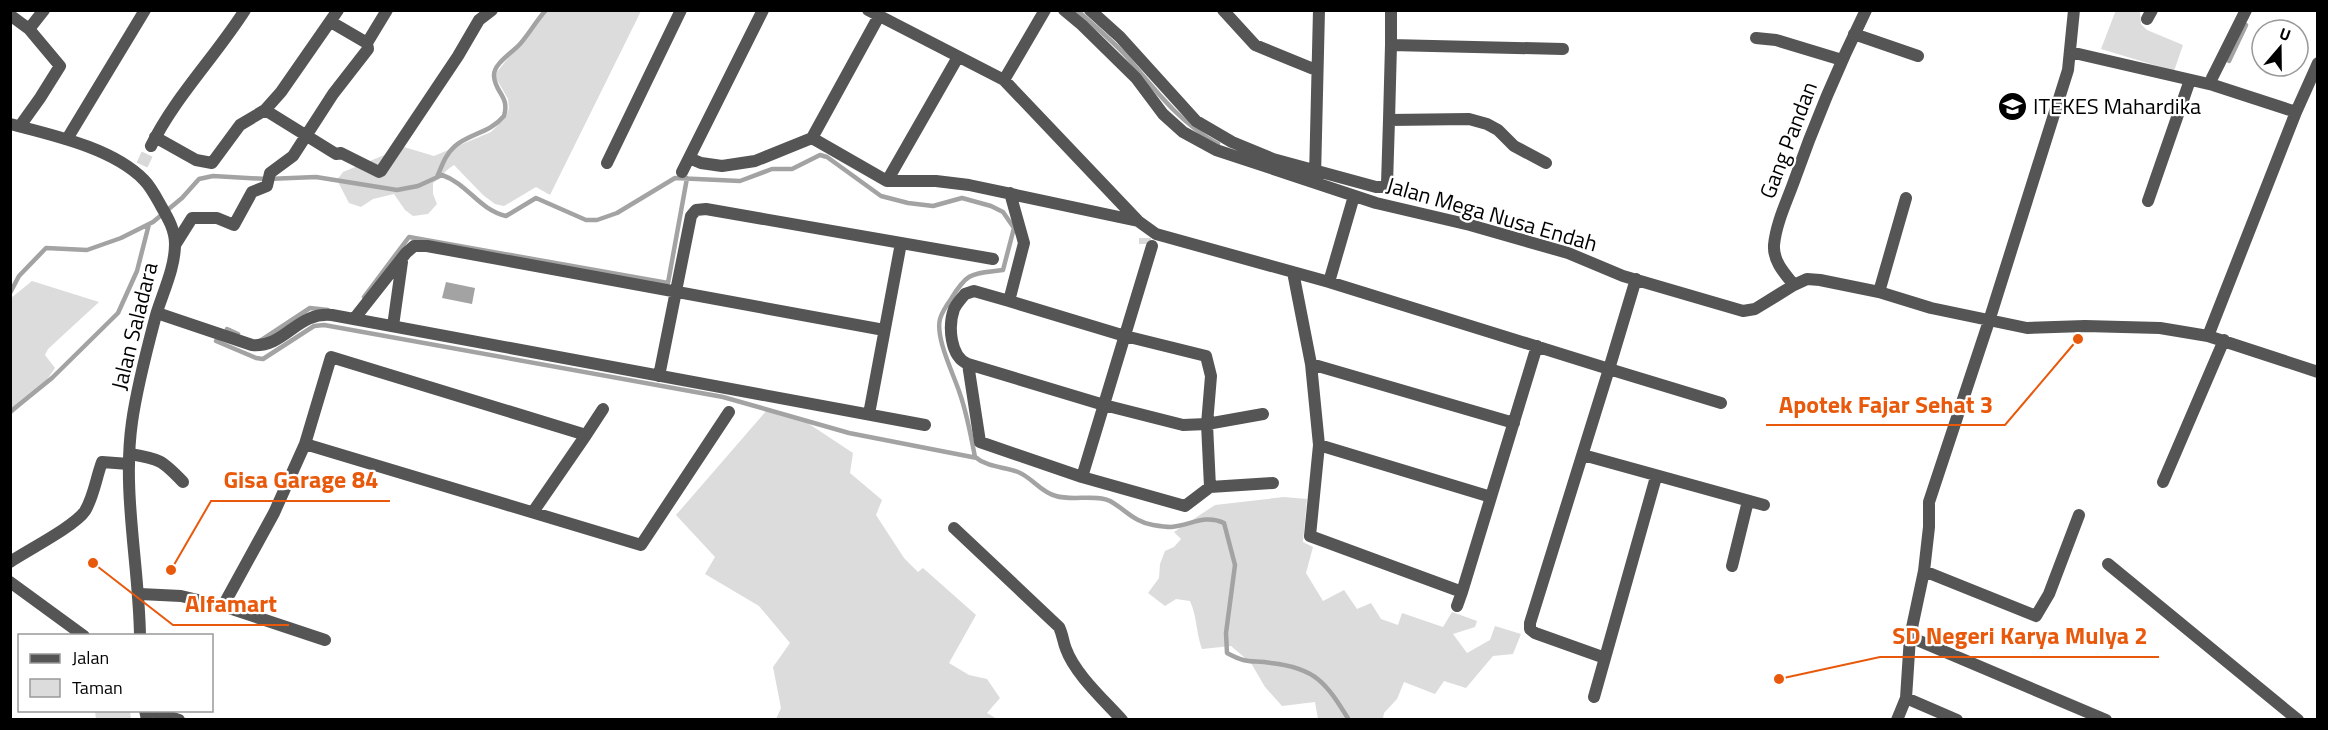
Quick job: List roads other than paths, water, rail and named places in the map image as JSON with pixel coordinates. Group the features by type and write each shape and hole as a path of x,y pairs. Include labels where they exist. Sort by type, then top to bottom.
{"street":[{"path":"28,29 44,10"},
{"path":"67,139 145,10"},
{"path":"245,10 226,40 175,104 153,142 196,160 212,163 240,125 265,110 281,93 338,10"},
{"path":"175,240 192,218 217,218 234,225 252,192 267,186 270,173 294,156 333,94 368,49 367,43 387,10"},
{"path":"265,110 336,154 341,153 381,171 444,79 479,20 492,10"},
{"path":"607,163 681,10"},
{"path":"681,172 763,10"},
{"path":"1004,80 1045,10"},
{"name":"Jalan Mega Nusa Endah","path":"1064,10 1083,25 1128,71 1163,114 1183,132 1215,150 1315,176 1354,196 1470,225 1568,253 1636,279 1743,311 1755,309 1807,279 1820,280 1879,292 1931,308 2027,328 2085,326 2160,328 2208,336 2318,372"},
{"path":"1090,10 1120,37 1196,121 1232,142 1315,176 1376,187 1385,187 1387,184 1391,10"},
{"path":"1223,10 1255,45 1316,70"},
{"path":"1315,176 1319,10"},
{"name":"Gang Pandan","path":"1794,285 1778,265 1774,246 1780,221 1808,141 1866,10"},
{"path":"1897,720 1906,698 1910,637 1924,571 1929,527 1929,502 2068,70 2074,10"},
{"path":"2212,78 2246,10"},
{"path":"688,158 701,163 722,166 755,161 812,138 873,13 1004,80 1148,238"},
{"path":"10,15 28,29 60,66 40,98 15,125"},
{"path":"331,22 367,43"},
{"path":"1854,34 1918,56"},
{"path":"1756,38 1776,40 1842,60"},
{"path":"1391,45 1563,49"},
{"path":"2070,52 2190,80 2296,112"},
{"path":"887,181 958,57"},
{"path":"2208,336 2296,112 2318,63"},
{"path":"2148,201 2190,80"},
{"path":"1389,120 1478,122 1498,130 1514,146 1546,163"},
{"name":"Jalan Saladara","path":"15,125 67,139 139,169 170,220 175,240 171,268 157,313 132,421 131,506 140,594 140,634"},
{"path":"812,138 887,181 936,181 1010,193 1148,238 1329,282 1721,403"},
{"path":"1009,301 1024,243 1010,193"},
{"path":"1329,282 1354,196"},
{"path":"1879,292 1906,198"},
{"path":"659,375 691,216 696,210 993,259"},
{"path":"1082,477 1125,336 1148,238"},
{"path":"869,414 901,243"},
{"path":"354,319 414,246 427,246 884,330"},
{"path":"393,326 402,260"},
{"path":"1293,272 1311,364 1319,445 1310,536 1462,591"},
{"path":"1605,658 1534,633 1530,629 1530,623 1636,279"},
{"path":"1210,487 1207,424 1211,376 1206,356 1125,336 974,291 965,294 958,302 951,324 956,354 962,362 1104,405 1183,425 1207,424 1263,414"},
{"path":"157,313 252,345 265,346 321,314 925,425"},
{"path":"2163,482 2224,340"},
{"path":"1457,606 1537,346"},
{"path":"224,606 274,513 304,444 332,357 586,435"},
{"path":"968,364 980,442 1082,477 1185,506 1210,487 1273,483"},
{"path":"1311,364 1514,423"},
{"path":"533,512 603,409"},
{"path":"304,444 641,544 729,412"},
{"path":"1319,445 1491,497"},
{"path":"1583,455 1764,505"},
{"path":"10,562 66,528 83,513 91,499 102,462 158,459 170,467 183,482"},
{"path":"1594,697 1656,477"},
{"path":"1732,566 1748,501"},
{"path":"1924,571 2036,616 2049,594 2079,515"},
{"path":"954,528 1059,627 1064,637 1065,649 1088,683 1122,720"},
{"path":"2108,564 2298,720"},
{"path":"10,582 81,634"},
{"path":"140,594 181,596 224,606 325,640"},
{"path":"1910,637 2106,720"},
{"path":"1906,698 1957,720"},
{"path":"150,712 178,720"}],"waterway":[{"path":"437,177 446,157 454,147 486,130 504,116 504,99 495,82 495,72 500,63 517,47 546,10"},
{"path":"1077,10 1122,52 1180,116 1204,136 1218,144"},
{"path":"2229,61 2246,25"},
{"path":"10,293 19,276 46,248 87,250 121,238 153,222 182,198 199,179 213,176 267,179 316,177 397,190 418,186 442,175 459,184 488,208 506,216 536,198 586,220 597,220 617,213 675,178 740,181 772,169 792,169 820,155 827,157 881,196 933,206 962,198 991,206 1003,212 1014,228 1003,270 977,274 962,283 944,309 939,327 943,346 965,409 975,457 990,465 1018,472 1056,496 1105,499 1146,523 1171,527 1204,520 1224,523 1235,565 1226,633 1227,653 1244,660 1286,665 1309,673 1326,687 1349,720"},
{"path":"364,297 409,237 668,283 687,178"},
{"path":"10,412 52,378 118,313 137,271 149,224"},
{"path":"260,341 310,308 328,310"},
{"path":"216,341 263,359 314,326 324,325 723,397 849,433 977,458"},
{"path":"227,329 238,334"}],"tunnel":[{"path":"142,165 151,146"},
{"path":"1145,238 1145,244"}],"place":[{"name":"ITEKES Mahardika","path":"2012,106"},
{"name":"Apotek Fajar Sehat 3","path":"2078,339"},
{"name":"Alfamart","path":"93,563"},
{"name":"Gisa Garage 84","path":"171,570"},
{"name":"SD Negeri Karya Mulya 2","path":"1779,679"}]}
